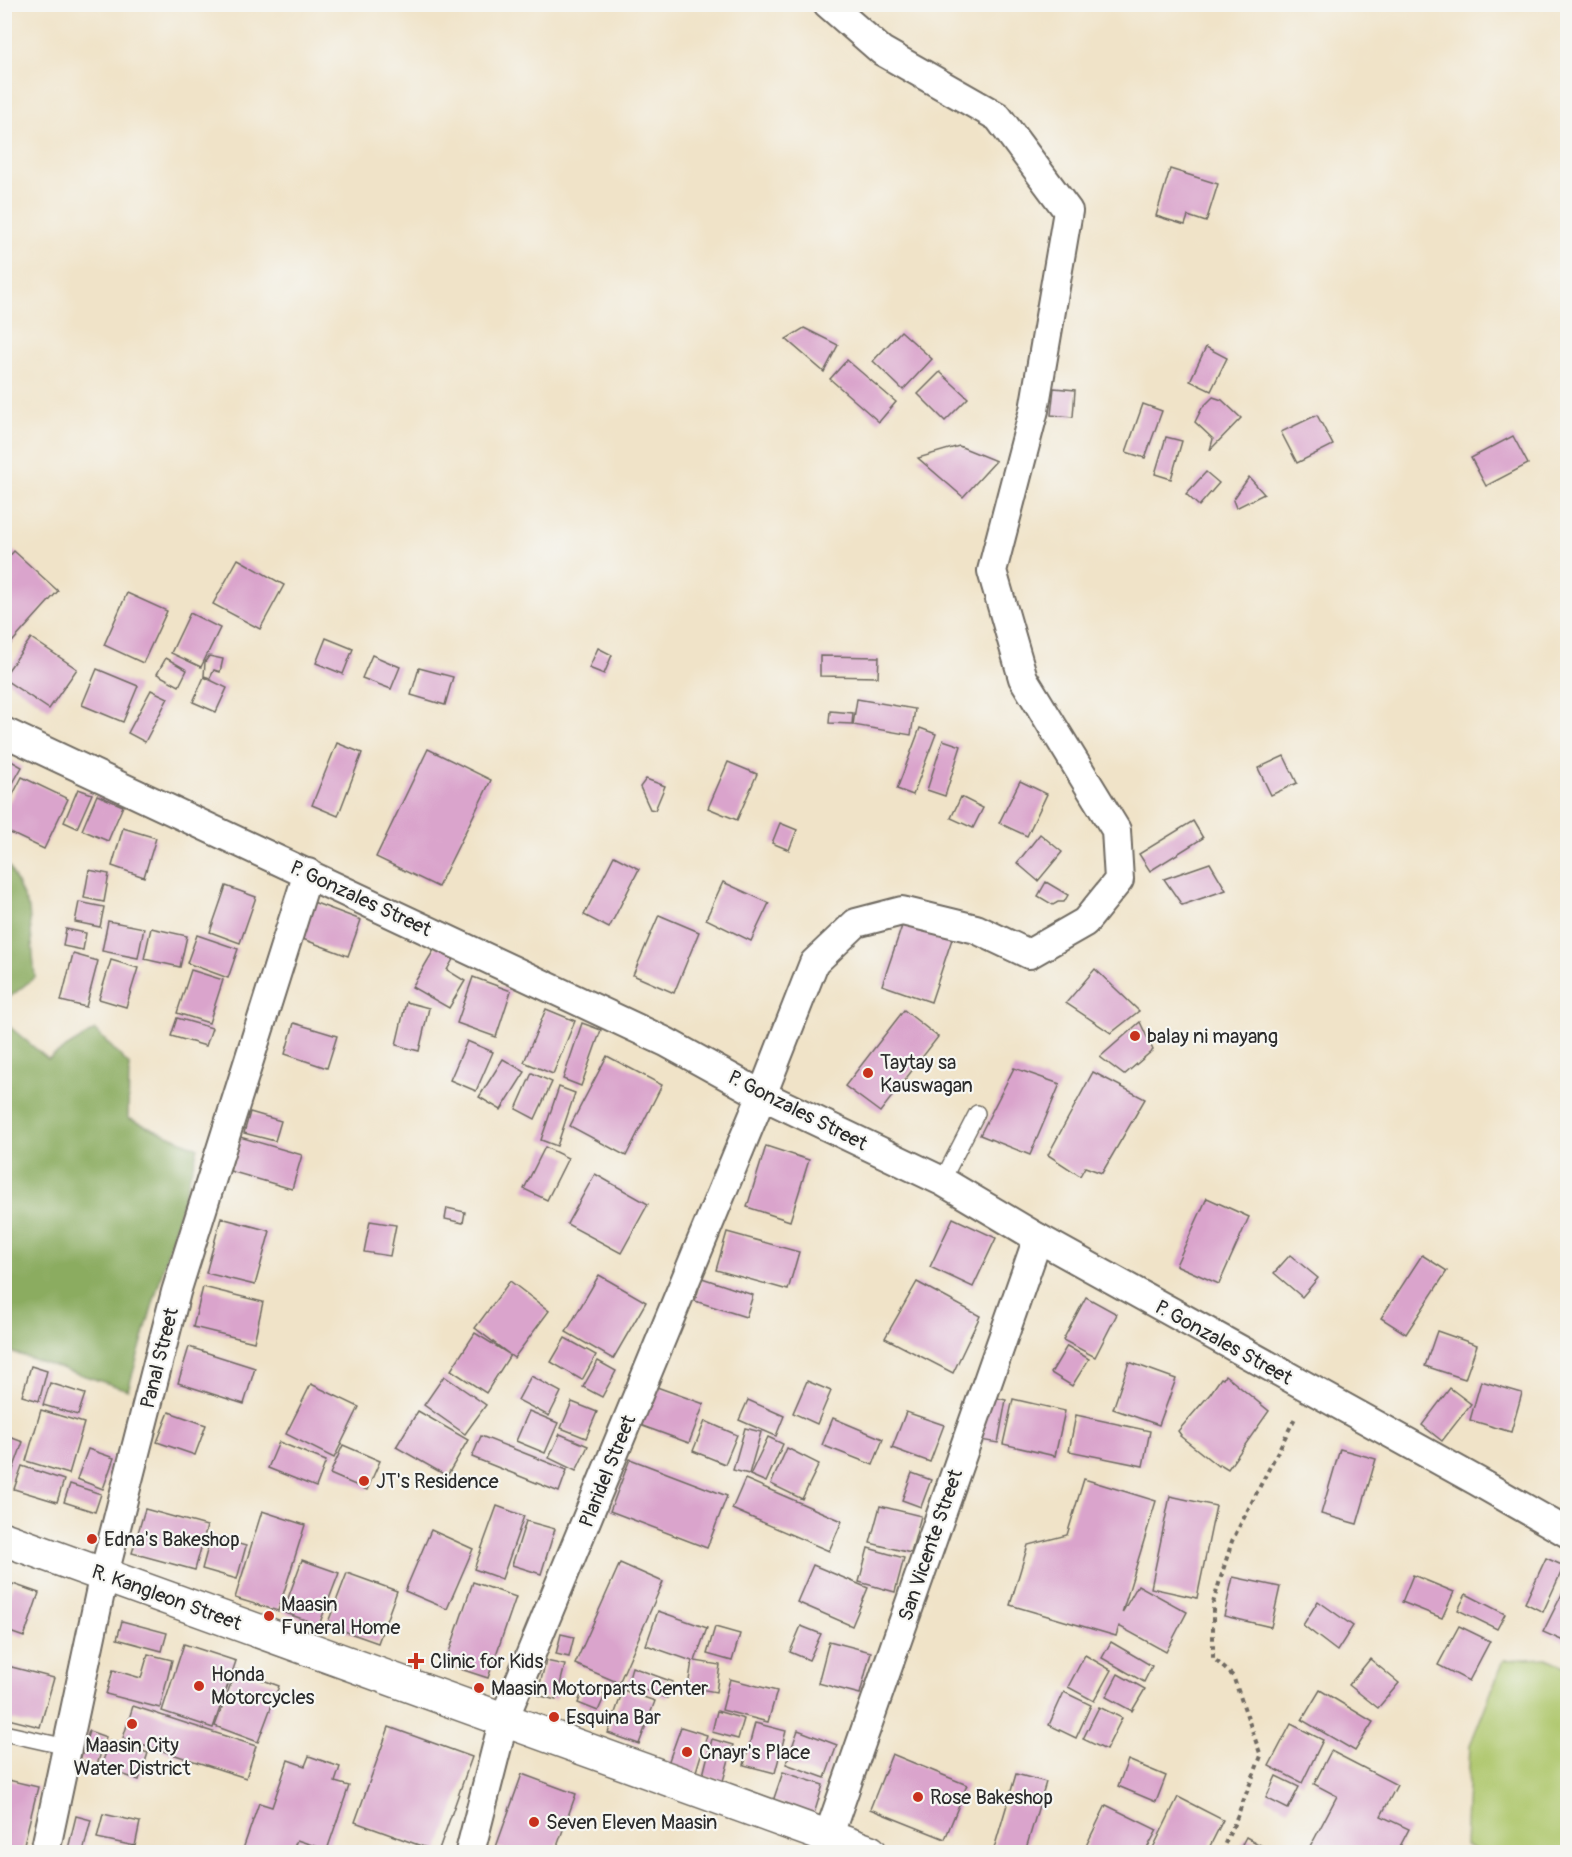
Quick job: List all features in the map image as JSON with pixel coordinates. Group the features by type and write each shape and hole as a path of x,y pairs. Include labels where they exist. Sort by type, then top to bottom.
{"main road":[{"name":"R. Kangleon Street","path":"4,1539 504,1719 827,1845 870,1852"}],"street":[{"name":"Plaridel Street","path":"470,1852 504,1719 762,1095 814,963 856,923 902,911 976,929 1029,954 1085,922 1119,880 1116,830 1023,678 992,571 1034,410 1068,210 998,117 882,51 828,4"},
{"name":"P. Gonzales Street","path":"4,732 666,1042 762,1095 942,1181 1038,1238 1568,1533"},
{"name":"Panal Street","path":"45,1852 104,1574 176,1292 308,873"},
{"name":"San Vicente Street","path":"827,1845 1038,1238"}],"lane":[{"path":"942,1181 976,1113"},
{"path":"4,1733 67,1747"}],"path":[{"path":"1221,1852 1261,1756 1233,1676 1213,1658 1213,1603 1232,1541 1310,1389"}],"green space":[{"path":"5,862 29,909 35,977 5,1001"},
{"path":"4,1022 48,1059 95,1030 129,1065 128,1118 198,1148 128,1390 5,1350"},
{"path":"1547,1658 1567,1667 1567,1852 1480,1852 1465,1845 1470,1745 1504,1660"}],"building":[{"path":"1170,169 1218,184 1206,222 1188,216 1185,225 1156,216"},
{"path":"804,328 838,345 824,372 786,339"},
{"path":"901,331 932,359 903,390 873,361"},
{"path":"1206,347 1227,358 1211,391 1190,381"},
{"path":"847,360 896,402 879,422 830,379"},
{"path":"940,372 968,398 945,421 918,394"},
{"path":"1054,388 1075,390 1073,417 1051,415"},
{"path":"1213,397 1222,400 1241,418 1210,450 1213,439 1195,422 1202,408"},
{"path":"1143,404 1162,411 1145,458 1126,452"},
{"path":"1317,415 1333,445 1297,463 1281,432"},
{"path":"1513,436 1528,464 1486,486 1471,458"},
{"path":"1166,437 1182,441 1171,479 1155,474"},
{"path":"959,446 996,461 963,497 918,458"},
{"path":"1206,472 1219,483 1199,506 1186,494"},
{"path":"1249,477 1264,494 1236,508 1233,500"},
{"path":"14,551 58,591 4,651 4,562"},
{"path":"238,559 284,585 260,629 213,604"},
{"path":"127,593 167,611 143,663 104,645"},
{"path":"190,613 220,628 201,667 171,653"},
{"path":"31,638 77,669 49,709 4,679"},
{"path":"326,638 353,649 343,674 316,663"},
{"path":"598,648 612,655 604,674 589,668"},
{"path":"372,655 400,667 391,689 362,678"},
{"path":"209,656 223,659 220,672 214,670 210,678 204,676 205,662"},
{"path":"820,656 879,657 878,677 820,676"},
{"path":"166,658 187,670 179,686 157,674"},
{"path":"419,668 453,677 445,705 411,695"},
{"path":"97,669 138,686 123,722 82,705"},
{"path":"204,677 227,688 216,712 193,702"},
{"path":"151,690 168,698 145,742 128,733"},
{"path":"857,699 915,709 911,735 853,725"},
{"path":"830,711 853,713 852,724 829,723"},
{"path":"920,728 936,734 913,795 897,789"},
{"path":"943,740 961,746 945,796 927,790"},
{"path":"337,743 362,753 338,816 312,805"},
{"path":"428,749 491,780 438,887 376,857"},
{"path":"1284,756 1297,783 1271,795 1258,768"},
{"path":"4,757 22,767 4,799"},
{"path":"728,762 757,774 737,820 708,808"},
{"path":"22,777 68,799 44,849 4,830 4,812"},
{"path":"646,779 665,786 655,810 650,809 640,787"},
{"path":"1020,781 1047,794 1027,836 999,823"},
{"path":"78,789 92,794 77,828 64,822"},
{"path":"97,795 123,806 108,841 82,830"},
{"path":"961,797 983,808 973,828 951,818"},
{"path":"1193,821 1203,838 1150,871 1139,854"},
{"path":"780,823 797,830 789,850 772,843"},
{"path":"123,828 156,838 144,877 112,866"},
{"path":"1040,834 1062,852 1038,881 1017,863"},
{"path":"614,856 639,869 609,928 584,915"},
{"path":"1210,863 1226,890 1182,905 1164,879"},
{"path":"89,870 109,874 104,902 84,898"},
{"path":"723,882 769,903 751,941 706,919"},
{"path":"1046,882 1068,895 1064,902 1053,905 1038,896"},
{"path":"226,886 256,897 240,943 210,932"},
{"path":"79,902 104,907 100,927 75,922"},
{"path":"313,902 361,920 348,956 300,938"},
{"path":"659,915 699,932 674,993 633,975"},
{"path":"904,920 953,936 931,1002 882,985"},
{"path":"108,921 144,928 138,958 102,951"},
{"path":"151,928 187,936 180,967 144,959"},
{"path":"66,929 86,933 83,950 63,946"},
{"path":"197,935 238,949 228,978 187,963"},
{"path":"438,943 456,954 447,970 465,981 449,1008 412,987"},
{"path":"73,954 98,961 86,1007 61,1001"},
{"path":"111,960 138,968 126,1007 99,999"},
{"path":"1095,969 1139,1011 1111,1033 1066,1003"},
{"path":"191,970 223,980 209,1023 177,1013"},
{"path":"473,977 511,991 496,1037 457,1023"},
{"path":"406,1002 429,1008 419,1051 396,1045"},
{"path":"546,1009 575,1021 553,1074 524,1062"},
{"path":"904,1010 938,1037 880,1112 845,1086"},
{"path":"177,1018 212,1028 206,1046 171,1036"},
{"name":"balay ni mayang","path":"1140,1022 1153,1050 1124,1075 1100,1057"},
{"path":"294,1023 337,1036 327,1068 285,1054"},
{"path":"582,1023 601,1030 581,1086 563,1079"},
{"path":"467,1041 493,1052 476,1091 450,1080"},
{"path":"607,1056 662,1085 626,1156 570,1126"},
{"path":"503,1059 525,1072 501,1110 479,1097"},
{"path":"1014,1068 1060,1084 1030,1155 980,1135"},
{"path":"1093,1072 1145,1099 1102,1173 1085,1167 1080,1176 1048,1155"},
{"path":"532,1073 552,1082 535,1119 516,1109"},
{"path":"559,1087 575,1093 557,1146 541,1140"},
{"path":"250,1112 281,1121 275,1141 244,1133"},
{"path":"240,1137 302,1155 292,1189 230,1171"},
{"path":"766,1146 809,1160 790,1221 747,1207"},
{"path":"545,1147 568,1158 547,1200 524,1189"},
{"path":"595,1174 648,1204 621,1253 567,1224"},
{"path":"1207,1198 1249,1217 1219,1284 1176,1265"},
{"path":"447,1208 465,1212 463,1223 445,1219"},
{"path":"221,1218 270,1231 255,1285 206,1273"},
{"path":"953,1218 996,1238 973,1287 930,1267"},
{"path":"370,1221 396,1225 390,1256 364,1252"},
{"path":"727,1232 799,1252 788,1290 716,1270"},
{"path":"1290,1255 1318,1278 1302,1297 1274,1273"},
{"path":"1422,1255 1447,1271 1406,1334 1381,1318"},
{"path":"599,1275 646,1302 613,1359 566,1332"},
{"path":"702,1278 753,1295 746,1317 695,1301"},
{"path":"510,1281 549,1311 514,1358 510,1355 486,1393 451,1370 475,1333 509,1354 475,1328"},
{"path":"917,1282 980,1316 953,1373 885,1338"},
{"path":"203,1287 263,1302 254,1342 193,1327"},
{"path":"1086,1297 1117,1314 1095,1357 1063,1340"},
{"path":"1437,1331 1477,1345 1465,1379 1425,1366"},
{"path":"565,1338 596,1355 582,1380 551,1362"},
{"path":"1067,1346 1089,1359 1072,1386 1051,1373"},
{"path":"189,1347 255,1368 244,1404 178,1383"},
{"path":"598,1361 616,1371 602,1397 583,1387"},
{"path":"1129,1362 1176,1379 1159,1425 1113,1409"},
{"path":"31,1366 47,1371 39,1401 22,1396"},
{"path":"1225,1375 1269,1411 1228,1469 1220,1464 1218,1466 1180,1436 1178,1431"},
{"path":"444,1376 486,1405 465,1434 424,1405"},
{"path":"531,1376 561,1392 549,1416 518,1400"},
{"path":"807,1381 831,1391 817,1424 793,1413"},
{"path":"1481,1381 1522,1393 1511,1432 1470,1420"},
{"path":"50,1383 85,1394 78,1415 43,1405"},
{"path":"311,1384 359,1407 334,1458 286,1434"},
{"path":"654,1386 704,1404 689,1443 640,1425"},
{"path":"1450,1388 1471,1404 1442,1441 1422,1425"},
{"path":"988,1396 1006,1400 998,1443 980,1440"},
{"path":"1013,1399 1065,1411 1055,1456 1003,1444"},
{"path":"748,1400 784,1416 776,1436 739,1420"},
{"path":"572,1402 597,1412 586,1438 561,1428"},
{"path":"41,1410 84,1423 69,1474 26,1461"},
{"path":"418,1411 468,1440 447,1476 396,1447"},
{"path":"529,1411 558,1423 545,1453 516,1441"},
{"path":"169,1412 206,1425 195,1455 157,1442"},
{"path":"906,1412 944,1425 930,1462 892,1448"},
{"path":"1076,1415 1150,1431 1143,1466 1069,1451"},
{"path":"833,1418 883,1439 873,1465 822,1445"},
{"path":"705,1421 737,1435 725,1464 693,1451"},
{"path":"745,1428 761,1432 749,1474 733,1470"},
{"path":"560,1434 588,1446 576,1471 549,1458"},
{"path":"4,1435 23,1442 5,1492 4,1492"},
{"path":"481,1436 567,1470 559,1492 472,1457"},
{"path":"768,1437 783,1444 766,1482 750,1475"},
{"path":"279,1442 326,1461 316,1487 268,1468"},
{"path":"343,1445 380,1461 367,1490 330,1474"},
{"path":"787,1448 819,1464 802,1499 771,1484"},
{"path":"88,1449 114,1458 103,1489 77,1479"},
{"path":"1340,1449 1376,1459 1357,1524 1321,1514"},
{"path":"630,1459 727,1496 707,1548 610,1511"},
{"path":"22,1466 64,1480 57,1502 14,1489"},
{"path":"912,1473 931,1480 921,1507 902,1500"},
{"path":"745,1479 842,1521 829,1551 732,1509"},
{"path":"1084,1479 1156,1501 1122,1613 1138,1585 1187,1612 1166,1652 1119,1626 1116,1636 1010,1605 1028,1545 1067,1535"},
{"path":"70,1484 101,1494 95,1512 64,1502"},
{"path":"1170,1496 1216,1506 1197,1598 1151,1588"},
{"path":"497,1506 524,1516 502,1579 474,1569"},
{"path":"880,1506 921,1516 911,1553 870,1543"},
{"path":"145,1509 207,1526 195,1570 132,1553"},
{"path":"262,1511 305,1525 278,1611 235,1598"},
{"path":"526,1521 555,1529 541,1574 512,1565"},
{"path":"431,1530 473,1549 447,1609 405,1591"},
{"path":"211,1536 246,1546 237,1579 202,1569"},
{"path":"868,1548 904,1558 895,1592 859,1582"},
{"path":"1546,1558 1564,1566 1543,1612 1525,1603"},
{"path":"302,1560 339,1573 319,1625 283,1612"},
{"path":"620,1563 663,1582 619,1683 575,1664"},
{"path":"813,1565 868,1588 852,1626 797,1602"},
{"path":"347,1573 397,1591 378,1643 327,1625"},
{"path":"1413,1575 1454,1592 1442,1618 1402,1602"},
{"path":"1233,1577 1280,1587 1271,1627 1224,1616"},
{"path":"473,1582 516,1597 488,1678 445,1664"},
{"path":"1568,1582 1568,1643 1543,1632"},
{"path":"13,1584 39,1593 24,1637 4,1630 4,1609"},
{"path":"1466,1594 1505,1614 1497,1629 1458,1610"},
{"path":"1318,1601 1353,1626 1337,1651 1303,1625"},
{"path":"658,1611 707,1628 695,1661 720,1665 716,1692 688,1687 692,1661 646,1645"},
{"path":"122,1621 167,1633 162,1651 117,1639"},
{"path":"801,1626 821,1634 809,1660 790,1652"},
{"path":"1459,1626 1490,1641 1469,1681 1438,1665"},
{"path":"715,1627 740,1634 732,1661 707,1654"},
{"path":"561,1634 574,1637 569,1657 556,1654"},
{"path":"829,1641 871,1652 860,1694 818,1683"},
{"path":"1111,1642 1152,1666 1144,1682 1102,1658"},
{"name":"Honda Motorcycles","path":"184,1644 236,1661 213,1728 162,1711"},
{"path":"148,1654 172,1660 160,1708 106,1694 113,1670 141,1678"},
{"path":"1085,1655 1111,1670 1094,1701 1068,1687"},
{"path":"1370,1659 1399,1683 1378,1708 1349,1685"},
{"path":"546,1661 565,1665 556,1700 537,1695"},
{"path":"4,1665 54,1678 40,1727 4,1718"},
{"path":"632,1667 673,1682 667,1698 627,1684"},
{"path":"236,1670 279,1686 258,1742 215,1726"},
{"path":"1118,1674 1145,1689 1132,1711 1106,1697"},
{"path":"730,1679 777,1691 768,1722 722,1710"},
{"path":"584,1687 605,1695 598,1711 578,1703"},
{"path":"623,1690 655,1701 639,1744 608,1733"},
{"path":"1320,1690 1373,1722 1355,1751 1302,1720"},
{"path":"1064,1692 1091,1705 1076,1738 1049,1725"},
{"path":"133,1706 256,1746 246,1778 123,1738"},
{"path":"1099,1707 1122,1718 1106,1750 1083,1739"},
{"path":"717,1711 744,1719 738,1739 712,1732"},
{"path":"755,1723 786,1731 775,1773 744,1765"},
{"path":"1291,1724 1323,1740 1302,1783 1269,1766"},
{"path":"389,1727 472,1757 438,1852 355,1822"},
{"name":"Cnayr's Place","path":"681,1727 707,1735 694,1778 666,1769"},
{"path":"798,1730 837,1745 825,1778 786,1764"},
{"path":"89,1731 106,1737 97,1765 80,1760"},
{"path":"712,1739 733,1745 723,1781 703,1775"},
{"path":"110,1740 148,1753 139,1780 101,1767"},
{"path":"1331,1751 1397,1785 1381,1816 1409,1829 1397,1852 1308,1851 1337,1796 1314,1784"},
{"name":"Rose Bakeshop","path":"892,1754 967,1785 945,1839 870,1809"},
{"path":"309,1756 340,1767 335,1782 349,1786 327,1850 297,1840 292,1852 253,1852 243,1849 259,1803 272,1807 288,1760 305,1766"},
{"path":"1128,1760 1166,1776 1156,1802 1118,1786"},
{"path":"783,1772 823,1785 814,1814 773,1801"},
{"path":"522,1774 576,1794 555,1852 511,1852 496,1847"},
{"path":"1016,1774 1046,1782 1025,1852 993,1852"},
{"path":"1276,1776 1299,1787 1288,1809 1266,1798"},
{"path":"4,1779 38,1787 22,1852 4,1852"},
{"path":"1178,1797 1223,1820 1207,1852 1151,1852"},
{"path":"1106,1805 1157,1830 1145,1852 1083,1852"},
{"path":"103,1814 140,1822 135,1846 97,1838"},
{"path":"76,1816 91,1820 83,1852 68,1849"},
{"path":"1246,1837 1271,1851 1271,1852 1238,1852"}],"place":[{"name":"balay ni mayang","path":"1135,1036"},
{"name":"Taytay sa Kauswagan","path":"868,1073"},
{"name":"JT's Residence","path":"364,1481"},
{"name":"Edna's Bakeshop","path":"92,1539"},
{"name":"Maasin Funeral Home","path":"269,1616"},
{"name":"Clinic for Kids","path":"416,1661"},
{"name":"Honda Motorcycles","path":"199,1686"},
{"name":"Maasin Motorparts Center","path":"479,1688"},
{"name":"Esquina Bar","path":"554,1717"},
{"name":"Maasin City Water District","path":"132,1724"},
{"name":"Cnayr's Place","path":"687,1752"},
{"name":"Rose Bakeshop","path":"918,1797"},
{"name":"Seven Eleven Maasin","path":"534,1822"}]}
